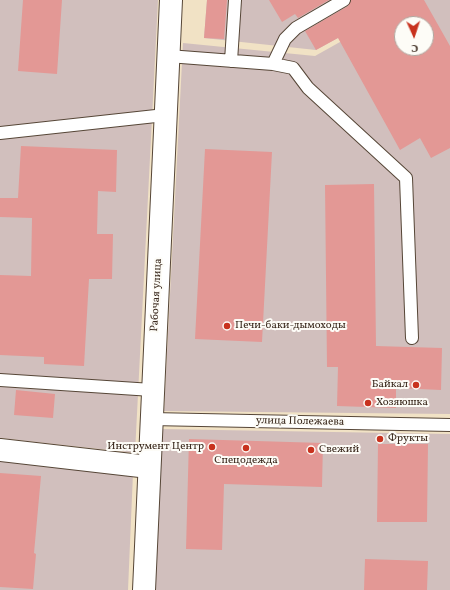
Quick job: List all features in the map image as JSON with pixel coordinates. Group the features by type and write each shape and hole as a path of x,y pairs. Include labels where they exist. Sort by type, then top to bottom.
{"street":[{"name":"Рабочая улица","path":"144,590 171,0"},
{"path":"0,450 149,467"}],"lane":[{"path":"231,61 235,0"},
{"path":"273,64 285,39 296,28 344,0"},
{"path":"168,56 273,64 293,68 308,88 406,178 412,338"},
{"path":"0,133 165,115"},
{"path":"0,380 152,390"},
{"name":"улица Полежаева","path":"151,419 450,425"}],"shaded area":[{"path":"0,0 158,0 135,453 0,438"},
{"path":"207,0 406,0 316,50 204,38"},
{"path":"415,0 450,0 450,414 164,411 183,43 315,56"},
{"path":"159,429 450,434 450,590 153,590"},
{"path":"0,458 133,473 128,590 0,590"}],"building":[{"path":"23,0 62,0 57,74 18,71"},
{"path":"207,0 227,0 224,39 204,38"},
{"path":"269,0 329,0 298,18 295,14 282,22"},
{"path":"351,0 424,0 433,16 394,16 394,56 434,56 434,18 450,46 450,148 431,158 420,138 400,150 338,38 316,50 305,31 348,6"},
{"path":"21,146 117,150 116,192 98,191 97,234 113,234 112,279 89,279 84,366 44,364 44,357 0,355 0,275 31,276 32,218 0,217 0,198 18,198"},
{"path":"205,149 272,152 262,342 195,339"},
{"path":"374,184 376,346 442,348 441,390 396,388 396,408 337,406 338,367 327,367 325,185"},
{"path":"16,390 55,394 53,418 14,415"},
{"path":"189,439 323,443 322,487 224,484 222,550 186,549"},
{"path":"378,444 428,444 427,522 377,522"},
{"path":"0,473 41,476 34,553 36,554 33,589 0,587"},
{"path":"365,559 428,561 427,590 364,590"}],"place":[{"name":"Печи-баки-дымоходы","path":"227,326"},
{"name":"Байкал","path":"416,385"},
{"name":"Хозяюшка","path":"368,403"},
{"name":"Фрукты","path":"380,439"},
{"name":"Инструмент Центр","path":"212,447"},
{"name":"Спецодежда","path":"246,448"},
{"name":"Свежий","path":"311,450"}]}
